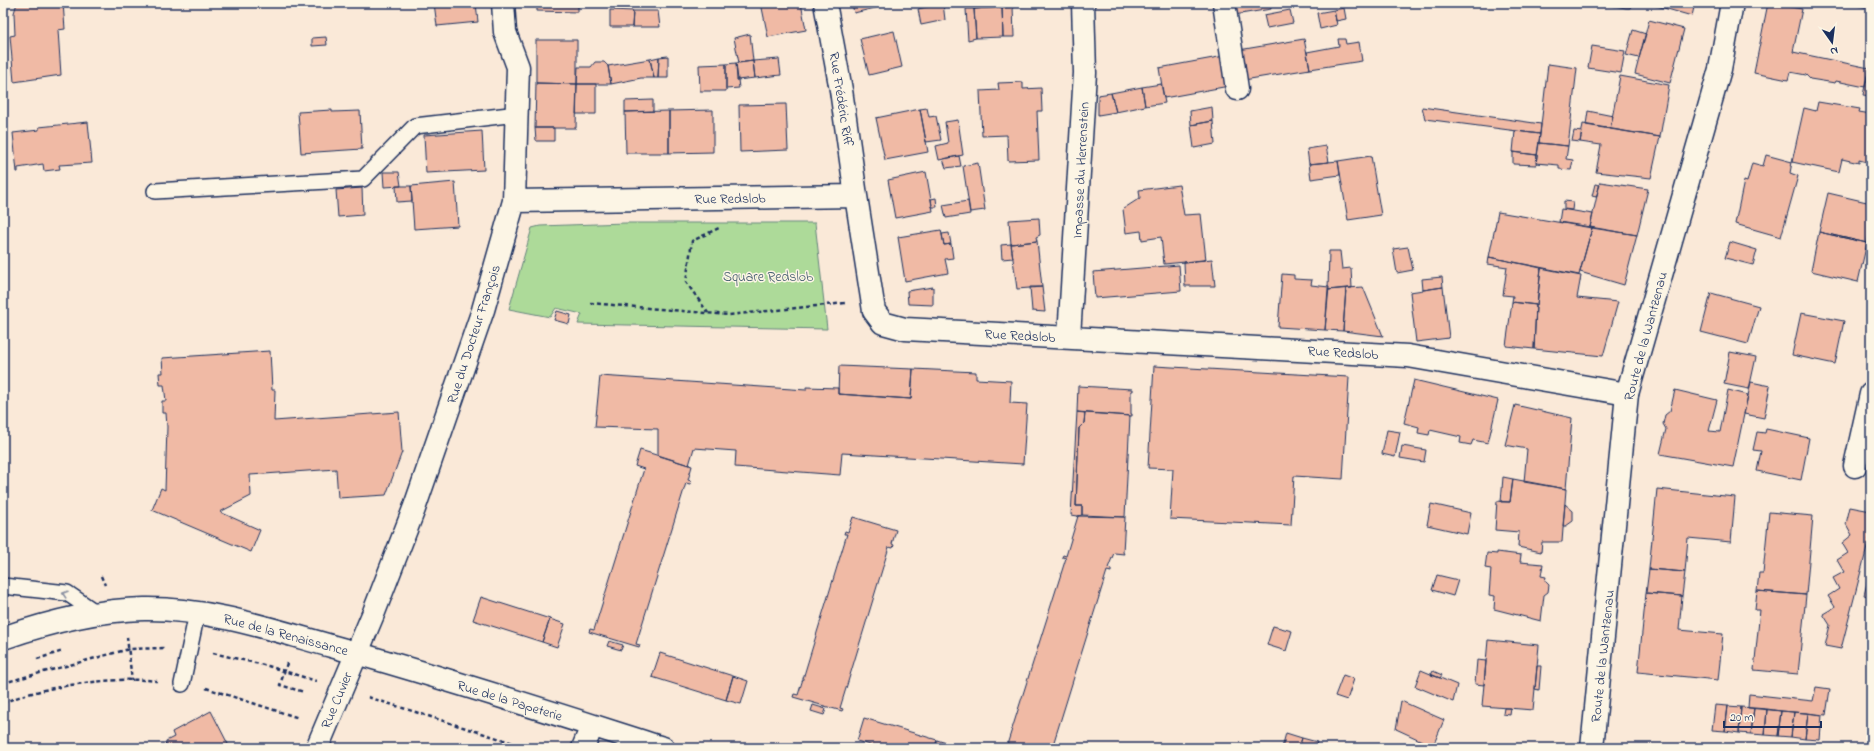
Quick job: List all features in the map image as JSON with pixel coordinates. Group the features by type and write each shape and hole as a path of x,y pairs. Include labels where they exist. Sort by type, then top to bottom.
{"street":[{"name":"Rue du Docteur François","path":"356,653 417,502 483,310 514,201 518,67 505,32 503,3"},
{"name":"Rue Frédéric Riff","path":"825,3 841,90 856,196"},
{"name":"Impasse du Herrenstein","path":"1069,338 1086,73 1083,3"},
{"path":"1224,3 1237,89"},
{"name":"Route de la Wantzenau","path":"1592,748 1627,394 1720,68 1732,3"},
{"name":"Rue Redslob","path":"514,201 856,196 874,311 883,323 906,329 1408,356 1627,394"},
{"path":"1855,466 1871,394"},
{"name":"Rue de la Renaissance","path":"3,638 70,617 144,609 197,613 244,620 356,653"},
{"name":"Rue Cuvier","path":"316,748 356,653"},
{"name":"Rue de la Papeterie","path":"356,653 663,748"},
{"path":"583,748 592,726"}],"lane":[{"path":"155,191 362,179 415,126 517,114"},
{"path":"3,586 67,593 98,614"},
{"path":"182,684 197,613"}],"path":[{"path":"708,313 686,282 692,241 736,217 738,198"},
{"path":"590,303 729,315 872,300"},
{"path":"32,660 69,650"},
{"path":"3,703 49,690 108,681 152,680 182,684 229,695 299,718"},
{"path":"341,689 529,748"}],"green space":[{"name":"Square Redslob","path":"625,223 815,223 827,329 578,324 582,314 556,308 550,317 509,309 532,228 540,226"}],"building":[{"path":"17,3 63,3 65,29 58,30 61,75 14,82 10,36 15,35 14,13"},
{"path":"434,3 476,3 478,22 437,26"},
{"path":"537,3 585,3 585,5 578,6 578,12 537,11"},
{"path":"761,3 801,3 806,30 768,37"},
{"path":"852,3 896,3 854,13"},
{"path":"943,3 945,20 921,25 918,9"},
{"path":"974,3 1036,3 1036,5 974,9"},
{"path":"1232,3 1270,3 1271,9 1234,15"},
{"path":"1596,3 1633,3 1630,8 1626,8"},
{"path":"1646,3 1695,3 1692,16"},
{"path":"1768,3 1802,9 1793,52 1869,68 1865,87 1836,81 1835,83 1810,79 1806,75 1790,72 1788,80 1754,73"},
{"path":"1845,3 1870,3 1869,8"},
{"path":"1013,6 1014,37 1003,37 1002,7"},
{"path":"1002,7 1003,37 976,38 974,9"},
{"path":"1344,8 1346,19 1336,21 1334,10"},
{"path":"966,9 974,9 976,38 968,40"},
{"path":"610,10 633,11 632,27 610,27"},
{"path":"1290,10 1293,23 1267,28 1264,15"},
{"path":"1334,10 1337,25 1320,29 1317,13"},
{"path":"633,11 658,11 660,27 632,27"},
{"path":"1649,20 1684,29 1670,83 1635,74"},
{"path":"1633,30 1646,34 1639,58 1626,55"},
{"path":"894,31 902,67 869,75 860,39"},
{"path":"750,34 753,61 739,63 734,38"},
{"path":"326,37 327,45 312,46 312,38"},
{"path":"1304,39 1310,69 1244,80 1239,50"},
{"path":"1338,39 1345,39 1346,44 1359,42 1362,61 1310,69 1307,52 1339,46"},
{"path":"536,40 577,40 577,84 536,83"},
{"path":"1592,46 1625,51 1621,73 1588,68"},
{"path":"668,56 668,78 658,78 659,57"},
{"path":"1224,56 1229,86 1164,98 1159,68"},
{"path":"659,57 658,78 654,78 650,59"},
{"path":"1871,58 1871,96 1863,95"},
{"path":"650,59 654,78 641,78 611,84 608,66"},
{"path":"779,59 781,75 755,78 753,61"},
{"path":"753,61 755,78 737,80 736,63"},
{"path":"595,62 604,62 608,66 611,84 577,84 578,67 591,67"},
{"path":"736,63 739,88 726,89 726,64"},
{"path":"726,64 726,91 700,91 699,65"},
{"path":"1548,64 1577,68 1568,146 1539,143"},
{"path":"1620,76 1669,85 1660,137 1610,129"},
{"path":"1023,82 1023,89 1041,88 1042,111 1037,111 1039,160 1008,161 1007,135 982,136 980,91 999,90 998,83"},
{"path":"536,83 577,84 576,128 535,128"},
{"path":"577,84 596,84 596,114 576,114"},
{"path":"1161,84 1165,103 1145,106 1142,87"},
{"path":"1142,87 1145,106 1116,112 1111,93"},
{"path":"1111,93 1116,112 1098,115 1098,95"},
{"path":"653,100 653,111 625,112 625,101"},
{"path":"1818,102 1860,109 1859,112 1871,114 1871,163 1859,160 1859,163 1842,159 1839,172 1792,162 1804,108 1816,111"},
{"path":"786,104 788,150 740,152 739,105"},
{"path":"1212,107 1213,121 1191,125 1190,111"},
{"path":"1422,107 1541,124 1540,134 1425,119"},
{"path":"927,108 929,117 936,116 941,140 926,142 920,109"},
{"path":"920,109 928,152 885,160 876,118"},
{"path":"332,110 332,112 360,111 362,149 301,153 298,112"},
{"path":"713,110 713,152 669,153 669,111"},
{"path":"669,111 669,153 626,153 625,112"},
{"path":"1588,111 1613,116 1610,129 1586,125"},
{"path":"958,120 963,155 939,160 936,146 948,143 945,122"},
{"path":"1213,121 1215,144 1194,148 1191,125"},
{"path":"88,122 92,163 59,165 60,169 44,171 43,164 18,168 17,172 13,133 39,130 39,127"},
{"path":"1583,124 1660,137 1651,178 1596,172 1601,145 1580,142"},
{"path":"535,128 554,128 554,141 536,141"},
{"path":"482,131 484,170 426,173 424,135"},
{"path":"1515,131 1540,134 1537,155 1513,152"},
{"path":"1574,131 1582,132 1580,142 1572,141"},
{"path":"1539,143 1568,146 1566,159 1573,160 1571,170 1559,169 1559,165 1536,163"},
{"path":"1326,146 1329,162 1309,164 1307,149"},
{"path":"1513,152 1537,155 1536,165 1513,164"},
{"path":"1766,155 1792,162 1790,173 1798,176 1781,237 1735,224 1744,181 1747,182 1752,163 1763,166"},
{"path":"959,156 961,166 946,168 943,159"},
{"path":"1371,156 1381,215 1348,220 1338,161"},
{"path":"1338,161 1340,175 1311,179 1309,164"},
{"path":"978,163 985,210 970,212 963,166"},
{"path":"383,172 399,172 401,186 384,187"},
{"path":"926,172 933,211 895,218 888,180"},
{"path":"455,182 458,226 414,229 411,186"},
{"path":"1600,182 1648,189 1637,235 1590,227"},
{"path":"1595,184 1600,185 1596,197 1592,196"},
{"path":"1179,185 1184,215 1201,214 1206,260 1164,264 1161,237 1142,240 1141,231 1126,233 1123,209 1140,198 1139,190"},
{"path":"396,186 411,186 412,201 397,202"},
{"path":"362,188 363,215 338,217 336,190"},
{"path":"1828,193 1871,203 1871,223 1867,243 1819,232"},
{"path":"936,198 937,207 932,207 931,199"},
{"path":"968,201 970,214 946,218 943,205"},
{"path":"1564,201 1573,202 1572,210 1564,209"},
{"path":"1561,209 1593,214 1590,227 1559,222"},
{"path":"1498,212 1592,228 1579,275 1489,257"},
{"path":"1039,218 1040,235 1036,237 1037,241 1011,244 1009,220"},
{"path":"1592,228 1637,235 1624,285 1580,272"},
{"path":"941,230 944,245 951,244 953,258 945,259 948,273 905,281 898,237"},
{"path":"1819,232 1867,243 1858,282 1811,271"},
{"path":"949,233 951,244 944,245 942,234"},
{"path":"1037,241 1042,287 1017,289 1011,244"},
{"path":"1730,242 1757,250 1753,265 1725,258"},
{"path":"1011,244 1013,258 1002,259 1001,245"},
{"path":"1408,247 1413,270 1397,273 1393,249"},
{"path":"1329,251 1340,251 1342,269 1351,268 1352,288 1328,290"},
{"path":"1489,257 1541,268 1537,305 1512,302 1513,296 1503,295 1507,267 1488,264"},
{"path":"1212,259 1215,286 1185,286 1184,262"},
{"path":"1179,265 1181,291 1095,298 1093,272"},
{"path":"1541,268 1581,276 1577,298 1618,302 1603,356 1534,349 1536,305"},
{"path":"1282,274 1294,275 1294,279 1312,280 1311,285 1329,287 1325,330 1278,327"},
{"path":"1442,277 1443,287 1423,290 1422,279"},
{"path":"933,287 933,305 908,304 907,291"},
{"path":"1030,287 1042,287 1045,312 1032,311"},
{"path":"1363,287 1383,336 1343,331 1346,288"},
{"path":"1443,287 1449,338 1416,342 1410,292"},
{"path":"1346,288 1343,331 1325,330 1328,290"},
{"path":"1711,293 1759,306 1748,344 1701,332"},
{"path":"1512,302 1536,305 1534,349 1506,346"},
{"path":"557,311 571,315 569,324 554,320"},
{"path":"1801,313 1844,321 1835,364 1792,355"},
{"path":"270,351 272,390 275,390 274,421 399,412 402,452 386,495 338,498 336,469 250,475 251,496 220,512 260,530 251,552 152,510 161,488 165,490 167,427 166,413 162,413 162,401 166,401 164,385 160,385 159,373 163,373 162,358"},
{"path":"1730,352 1756,357 1749,389 1724,384"},
{"path":"839,366 913,369 911,399 838,394"},
{"path":"1154,366 1349,377 1343,479 1294,476 1291,525 1170,519 1173,469 1148,468"},
{"path":"913,369 976,372 976,379 1011,381 1010,403 1027,404 1023,464 842,453 840,475 735,467 736,451 694,448 689,465 658,455 658,429 595,427 600,376 806,390 806,387 838,388 838,394 911,399"},
{"path":"1414,380 1498,400 1488,443 1473,440 1471,445 1460,443 1461,437 1430,430 1429,435 1418,433 1419,427 1404,423"},
{"path":"1751,382 1770,386 1764,418 1744,414"},
{"path":"1078,386 1133,389 1133,391 1131,391 1132,416 1077,412"},
{"path":"1675,390 1717,400 1709,431 1720,432 1728,390 1748,395 1733,467 1660,454 1666,429 1663,424 1665,415 1670,411"},
{"path":"1515,405 1572,418 1566,489 1524,482 1527,449 1505,445"},
{"path":"1077,412 1085,413 1084,423 1079,428 1076,506 1082,506 1082,515 1078,516 1071,515"},
{"path":"1085,413 1130,416 1125,517 1082,515 1082,506 1076,506 1079,428 1084,423"},
{"path":"1766,429 1809,438 1801,480 1757,471 1761,451 1753,450 1757,432 1765,433"},
{"path":"1387,430 1400,432 1395,457 1382,454"},
{"path":"1402,446 1426,450 1424,462 1400,458"},
{"path":"640,450 692,466 688,480 691,481 690,484 686,483 636,644 640,645 639,647 589,632 590,629 594,630 644,469 635,466"},
{"path":"1503,477 1513,479 1510,502 1501,502"},
{"path":"1513,479 1566,489 1562,542 1542,542 1541,552 1518,547 1519,532 1495,530 1497,501 1510,502"},
{"path":"1657,489 1735,497 1731,542 1688,538 1685,572 1649,569"},
{"path":"1431,504 1471,513 1467,534 1427,525"},
{"path":"1565,504 1573,511 1573,521 1566,526 1563,526"},
{"path":"1850,507 1871,511 1871,532 1841,649 1825,646 1830,625 1823,614 1835,607 1828,596 1839,589 1833,578 1844,572 1837,560 1848,553 1842,543 1852,535 1846,524"},
{"path":"1769,512 1813,516 1806,595 1757,591 1759,573 1763,573"},
{"path":"1078,516 1125,517 1124,554 1114,553 1108,568 1111,569 1111,572 1107,571 1052,748 1006,748 1066,558 1062,557 1063,555 1066,556"},
{"path":"853,517 896,530 892,544 894,545 893,548 889,547 840,708 843,709 842,711 793,697 794,694 798,695 847,534 844,534 845,531 848,532"},
{"path":"1497,552 1521,555 1520,562 1543,564 1541,576 1546,577 1545,581 1549,585 1548,592 1544,595 1541,621 1494,609 1495,596 1489,595 1491,569 1485,568 1487,553 1497,554"},
{"path":"1649,569 1685,572 1682,596 1646,593"},
{"path":"1437,575 1458,580 1453,596 1432,590"},
{"path":"1869,575 1871,575 1871,597 1864,595"},
{"path":"1757,591 1806,595 1798,674 1754,670 1760,610 1755,610"},
{"path":"1646,593 1682,596 1679,630 1723,634 1718,680 1638,672"},
{"path":"481,597 550,619 542,642 473,620"},
{"path":"550,619 565,624 557,647 542,642"},
{"path":"1273,626 1292,631 1286,651 1267,645"},
{"path":"1488,640 1539,645 1533,710 1482,706"},
{"path":"609,641 623,645 621,650 607,646"},
{"path":"660,653 733,676 726,700 652,677"},
{"path":"1477,660 1486,661 1484,685 1475,684"},
{"path":"1537,666 1541,666 1539,690 1535,689"},
{"path":"1421,670 1457,685 1453,702 1415,686"},
{"path":"1433,671 1442,675 1440,678 1431,675"},
{"path":"1343,675 1354,679 1347,700 1335,696"},
{"path":"733,676 748,681 741,704 726,700"},
{"path":"1816,687 1830,689 1826,715 1748,708 1749,694 1813,701"},
{"path":"1401,701 1444,720 1433,746 1396,729"},
{"path":"813,705 826,709 824,715 811,711"},
{"path":"1715,705 1728,706 1725,731 1712,730"},
{"path":"1728,706 1741,707 1739,733 1725,731"},
{"path":"1741,707 1754,708 1751,734 1739,733"},
{"path":"1504,708 1511,708 1510,715 1503,714"},
{"path":"1754,708 1767,709 1765,735 1751,734"},
{"path":"1767,709 1781,711 1778,736 1765,735"},
{"path":"211,711 230,748 165,748 166,741 174,737 172,732"},
{"path":"1781,711 1794,712 1791,737 1778,736"},
{"path":"1794,712 1808,713 1805,739 1791,737"},
{"path":"1808,713 1822,715 1820,740 1805,739"},
{"path":"864,718 937,740 935,748 880,748 857,741"},
{"path":"1286,733 1302,738 1299,748 1282,748"},
{"path":"1302,738 1317,742 1315,748 1299,748"},
{"path":"937,740 952,745 951,748 935,748"}]}
